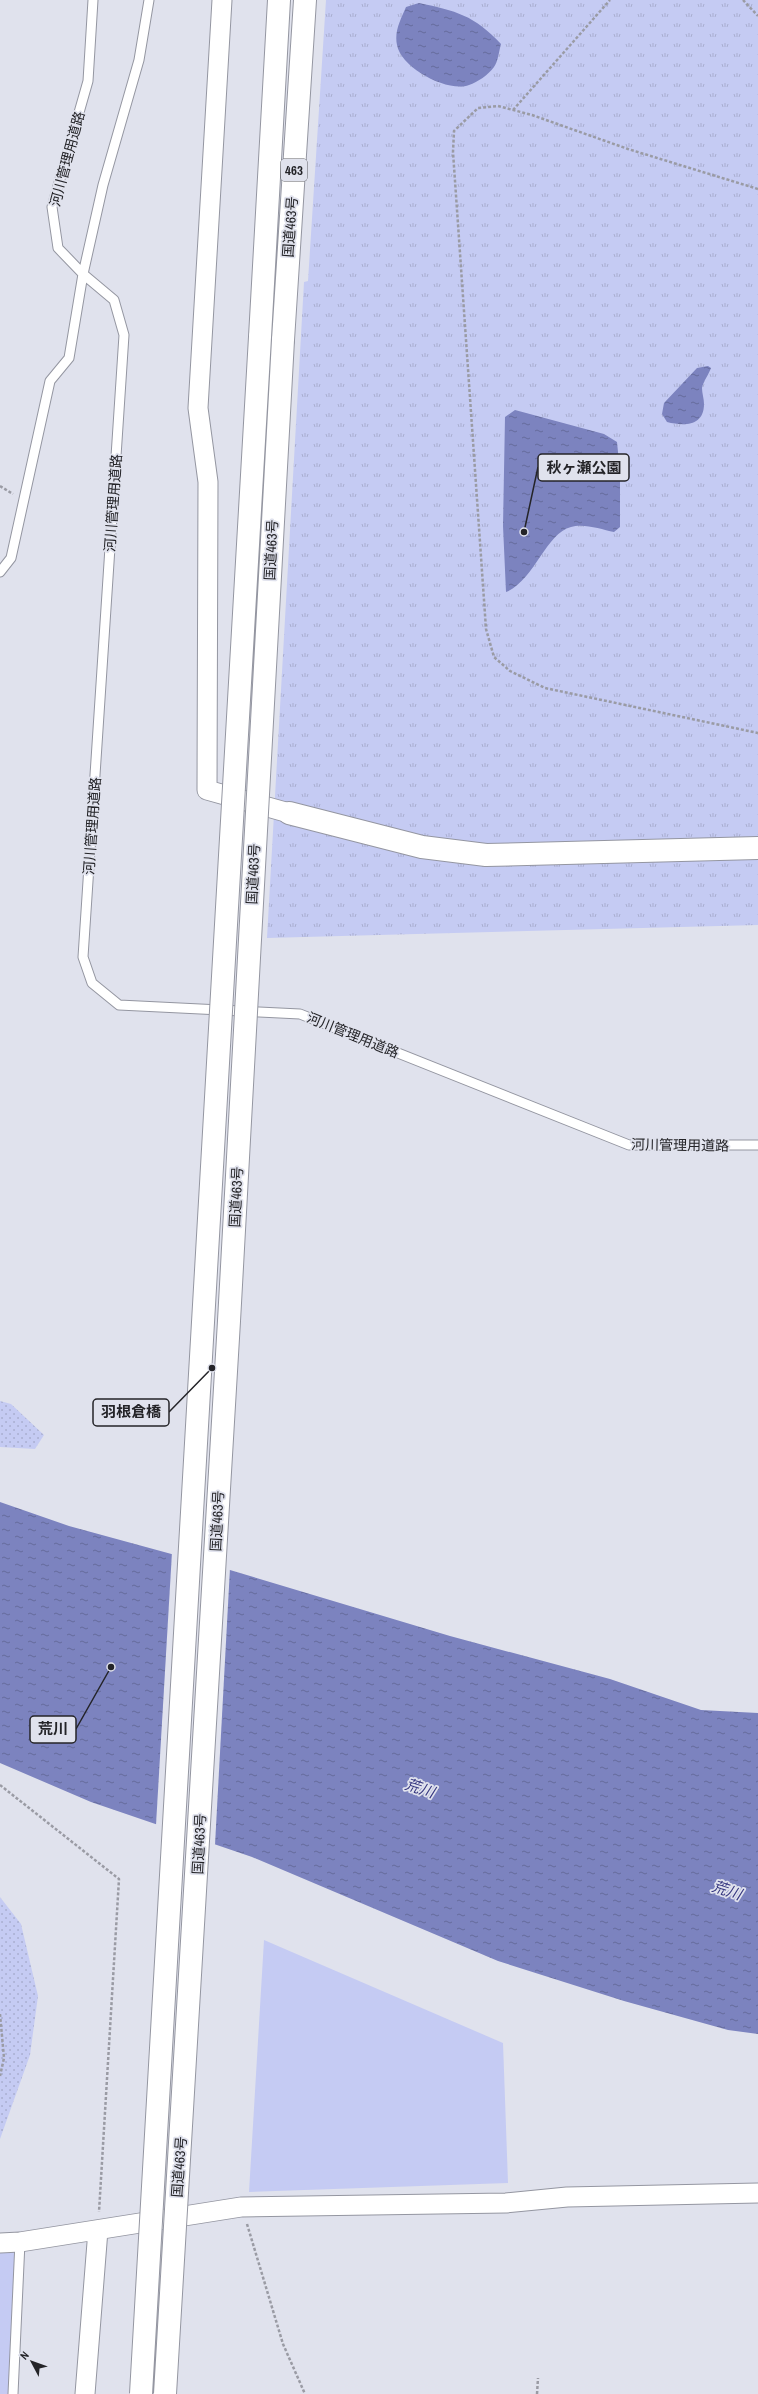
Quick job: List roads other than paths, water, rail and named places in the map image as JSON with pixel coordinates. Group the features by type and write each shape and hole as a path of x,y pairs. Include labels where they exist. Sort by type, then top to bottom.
{"main road":[{"name":"国道463号","path":"141,2394 279,0"},
{"name":"国道463号","path":"166,2394 228,1344 283,340 304,0"},
{"path":"289,813 422,847 486,855 758,848"}],"street":[{"path":"222,0 198,408 208,482 207,790 289,813"},
{"path":"0,2243 20,2242 242,2207 506,2202 567,2197 758,2193"},
{"path":"85,2394 98,2230"}],"lane":[{"name":"河川管理用道路","path":"93,0 88,81 52,207 58,248 83,274 114,300 124,335 83,956 92,983 119,1005 300,1014 629,1146 758,1146"},
{"path":"0,572 11,558 50,381 69,358 83,274 103,185 139,60 150,0"},
{"path":"13,2394 20,2242"}],"water":[{"path":"419,3 464,16 482,26 491,34 501,44 492,70 476,82 460,87 438,82 427,77 407,62 400,54 397,45 397,30 406,7"},
{"path":"708,366 711,368 702,388 704,404 703,412 700,417 697,421 686,424 667,422 662,414 664,403 697,368"},
{"path":"515,410 604,434 617,442 620,472 620,527 614,532 581,526 571,527 562,531 554,538 524,578 516,586 506,592 503,526 505,417"},
{"path":"0,1502 69,1526 230,1570 450,1636 610,1679 701,1710 758,1713 758,2034 728,2030 624,2001 498,1961 252,1857 91,1802 0,1763"}],"place":[{"name":"秋ヶ瀬公園","path":"524,532"},
{"name":"羽根倉橋","path":"212,1368"},
{"name":"荒川","path":"111,1667"}]}
